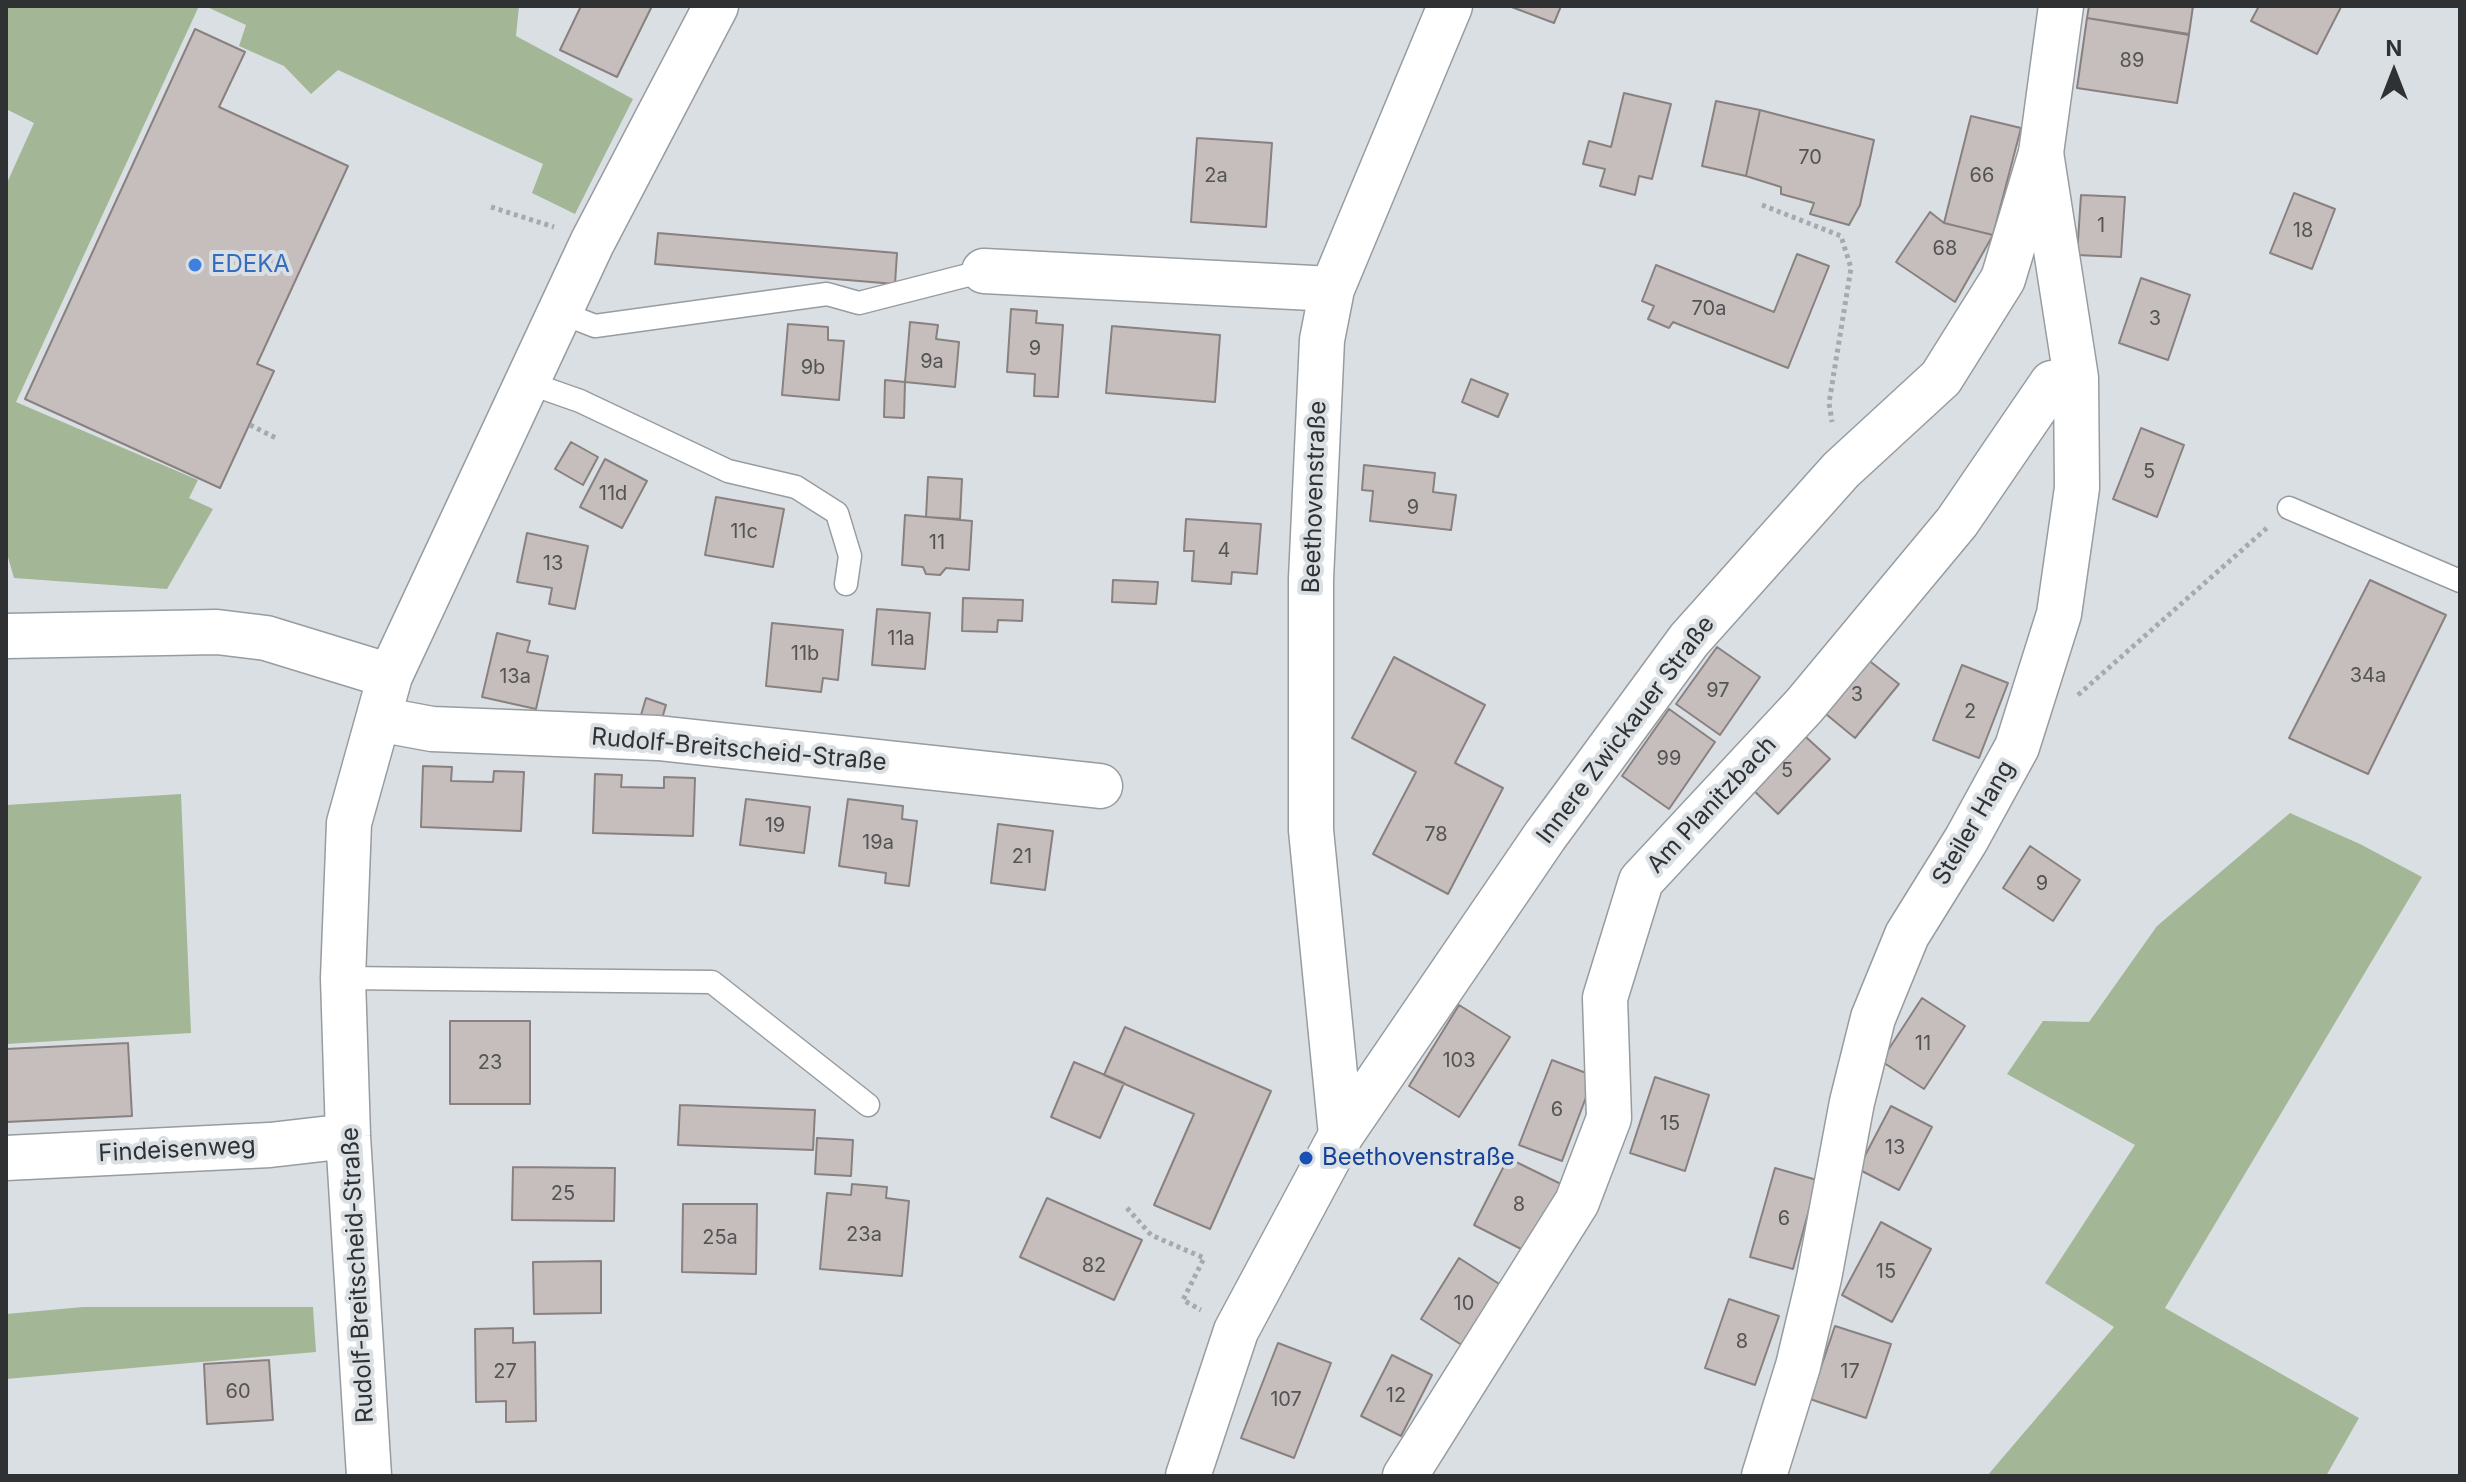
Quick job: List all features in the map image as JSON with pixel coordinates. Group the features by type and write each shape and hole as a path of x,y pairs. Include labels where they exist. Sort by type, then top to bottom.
{"street":[{"name":"Rudolf-Breitscheid-Straße","path":"369,1476 348,1136 343,978 349,823 390,676 559,312 716,6"},
{"name":"Beethovenstraße","path":"1341,1135 1311,830 1311,579 1322,340 1332,289 1450,6"},
{"name":"Innere Zwickauer Straße","path":"1188,1476 1236,1331 1341,1135 1545,836 1689,640 1841,470 1941,378 2003,279 2041,153 2061,6"},
{"name":"Steiler Hang","path":"1764,1476 1819,1278 1852,1102 1873,1018 1907,935 1966,840 2017,747 2059,614 2077,488 2076,378 2041,153"},
{"path":"984,271 1332,289"},
{"name":"Am Planitzbach","path":"1405,1476 1577,1202 1609,1118 1605,998 1641,881 1804,706 1947,535 2052,383 2076,378"},
{"path":"6,636 217,632 266,638 390,676"},
{"name":"Rudolf-Breitscheid-Straße","path":"378,719 432,729 658,738 1100,786"},
{"name":"Findeisenweg","path":"6,1158 270,1145 348,1136"}],"lane":[{"path":"559,312 595,326 827,294 859,303 984,271"},
{"path":"526,382 580,401 728,471 796,487 837,513 850,556 846,584"},
{"path":"2289,508 2460,581"},
{"path":"343,978 712,982 868,1105"}],"path":[{"path":"1762,205 1841,236 1851,268 1829,403 1841,470"},
{"path":"491,207 540,221"},
{"path":"250,425 276,438"},
{"path":"2036,686 2074,699 2289,508"},
{"path":"1127,1208 1151,1235 1204,1258 1183,1300 1198,1308"}],"green space":[{"path":"6,6 199,6 16,402 198,480 189,498 213,509 167,589 14,578 6,550 6,185 34,123 6,109"},
{"path":"205,6 519,6 516,36 633,99 575,214 532,193 543,164 338,70 311,94 284,66 239,46 246,25"},
{"path":"181,794 191,1033 6,1044 6,805"},
{"path":"2290,813 2360,844 2422,877 2165,1308 2359,1418 2326,1476 1987,1476 2114,1327 2045,1283 2135,1145 2007,1074 2043,1021 2089,1022 2157,926"},
{"path":"83,1307 313,1307 316,1352 6,1379 6,1314"}],"building":[{"path":"581,6 652,6 617,77 560,50"},
{"path":"1509,6 1561,6 1554,23"},
{"path":"2089,6 2193,6 2189,34 2087,18"},
{"path":"2259,6 2341,7 2317,54 2251,21"},
{"path":"2087,18 2189,35 2177,103 2077,88"},
{"name":"EDEKA","path":"195,29 245,52 219,107 348,166 257,364 274,371 220,488 25,399"},
{"path":"1624,93 1671,104 1652,179 1639,176 1635,195 1600,186 1605,169 1583,164 1589,141 1611,147"},
{"path":"1716,101 1760,110 1746,176 1702,166"},
{"path":"1760,110 1874,140 1860,205 1849,225 1810,214 1814,203 1781,194 1781,187 1746,176"},
{"path":"1971,116 2021,128 1993,235 1944,223"},
{"path":"1197,138 1272,143 1266,227 1191,222"},
{"path":"2294,193 2335,209 2312,269 2270,253"},
{"path":"2081,195 2125,197 2121,257 2077,255"},
{"path":"1930,212 1944,223 1993,235 1955,302 1896,262"},
{"path":"658,233 897,253 895,284 655,264"},
{"path":"1797,254 1829,266 1788,368 1673,322 1669,328 1648,319 1654,306 1642,301 1656,265 1774,312"},
{"path":"2141,278 2190,295 2168,360 2119,343"},
{"path":"1011,309 1037,311 1036,323 1063,325 1058,397 1034,396 1035,374 1007,372"},
{"path":"910,322 938,325 936,339 959,342 955,387 905,382"},
{"path":"788,324 828,327 828,340 844,341 839,400 782,395"},
{"path":"1112,326 1220,335 1215,402 1106,393"},
{"path":"1471,379 1508,394 1498,417 1462,402"},
{"path":"885,380 905,382 904,418 884,417"},
{"path":"2141,428 2184,445 2157,517 2113,499"},
{"path":"571,442 598,457 583,485 555,469"},
{"path":"605,459 647,481 622,528 580,507"},
{"path":"1364,465 1435,473 1433,492 1456,495 1451,530 1370,521 1373,491 1362,490"},
{"path":"928,477 962,479 960,519 926,517"},
{"path":"716,497 784,509 773,567 705,555"},
{"path":"905,515 972,521 969,570 946,568 940,575 926,574 923,567 902,565"},
{"path":"1186,519 1261,524 1257,574 1232,572 1231,584 1192,581 1194,551 1184,551"},
{"path":"527,533 588,546 575,609 549,604 552,588 517,582"},
{"path":"1113,580 1158,582 1156,604 1112,602"},
{"path":"2370,580 2446,615 2368,774 2289,738"},
{"path":"963,598 1023,600 1022,621 998,620 997,632 962,631"},
{"path":"877,609 930,613 925,669 872,665"},
{"path":"772,623 843,630 838,680 823,678 821,692 766,686"},
{"path":"497,633 530,641 527,652 548,656 536,709 482,697"},
{"path":"1717,647 1760,677 1720,735 1676,704"},
{"path":"1858,652 1899,684 1855,738 1815,705"},
{"path":"1394,657 1485,705 1455,763 1503,788 1448,894 1373,854 1416,772 1352,738"},
{"path":"1962,665 2008,683 1979,758 1933,740"},
{"path":"646,698 666,705 658,732 638,725"},
{"path":"1669,709 1715,742 1669,809 1622,776"},
{"path":"1796,728 1830,759 1778,814 1745,782"},
{"path":"423,766 452,767 451,781 493,782 494,771 524,772 521,831 421,827"},
{"path":"595,774 622,775 621,787 664,788 664,777 695,778 693,836 593,833"},
{"path":"746,799 810,807 804,853 740,845"},
{"path":"848,799 903,806 902,819 917,821 909,886 885,883 886,873 839,866"},
{"path":"998,824 1053,831 1045,890 991,883"},
{"path":"2030,846 2080,880 2053,921 2003,888"},
{"path":"1922,998 1965,1026 1924,1089 1881,1061"},
{"path":"1459,1005 1510,1037 1459,1117 1409,1086"},
{"path":"450,1021 530,1021 530,1104 450,1104"},
{"path":"1125,1027 1271,1091 1210,1229 1154,1205 1194,1114 1104,1075"},
{"path":"128,1043 132,1116 6,1122 6,1049"},
{"path":"1552,1060 1594,1076 1562,1161 1519,1145"},
{"path":"1074,1062 1124,1083 1100,1138 1051,1117"},
{"path":"1655,1077 1709,1095 1685,1171 1630,1153"},
{"path":"680,1105 815,1110 813,1150 678,1145"},
{"path":"1891,1106 1932,1127 1899,1190 1858,1169"},
{"path":"817,1138 853,1140 851,1176 815,1174"},
{"path":"1508,1158 1563,1185 1529,1253 1474,1225"},
{"path":"513,1167 615,1168 614,1221 512,1220"},
{"path":"1775,1168 1817,1180 1793,1269 1750,1257"},
{"path":"852,1184 887,1187 886,1198 909,1201 902,1276 820,1269 827,1193 851,1195"},
{"path":"1047,1198 1142,1240 1114,1300 1020,1257"},
{"path":"683,1204 757,1204 756,1274 682,1272"},
{"path":"1881,1222 1931,1249 1892,1322 1842,1295"},
{"path":"1459,1258 1507,1289 1468,1349 1421,1319"},
{"path":"601,1261 601,1313 534,1314 533,1262"},
{"path":"1729,1299 1779,1316 1755,1385 1705,1368"},
{"path":"1835,1326 1891,1344 1866,1418 1810,1399"},
{"path":"513,1328 513,1343 535,1342 536,1421 506,1422 506,1401 476,1402 475,1329"},
{"path":"1278,1343 1331,1363 1294,1458 1241,1438"},
{"path":"1392,1355 1432,1375 1401,1436 1361,1416"},
{"path":"269,1360 273,1420 207,1424 204,1364"}],"place":[{"name":"EDEKA","path":"195,265"},
{"name":"Beethovenstraße","path":"1306,1158"}]}
